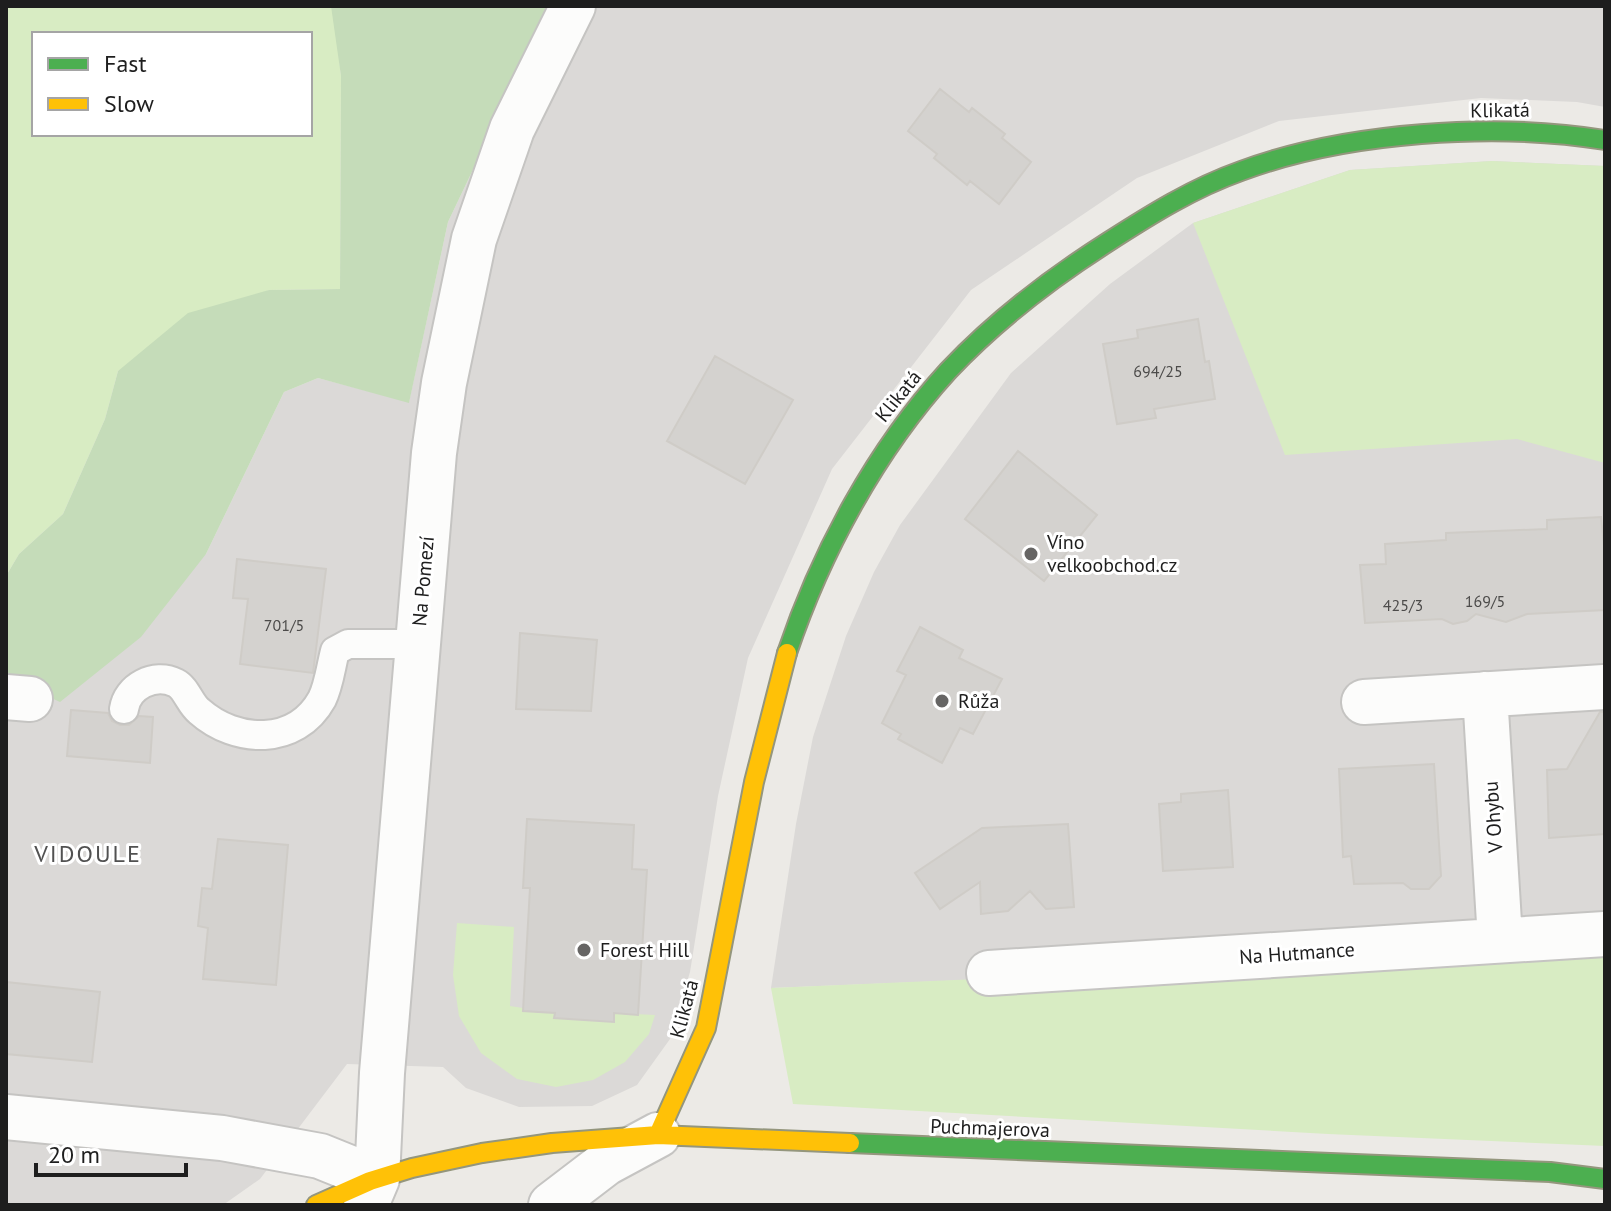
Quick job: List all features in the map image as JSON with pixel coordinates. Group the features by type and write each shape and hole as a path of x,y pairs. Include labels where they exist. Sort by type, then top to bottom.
{"street":[{"name":"Na Pomezí","path":"371,1192 434,453 444,383 474,239 512,129 573,6"},
{"name":"Klikatá","path":"658,1135 705,1031 773,699 798,621 862,487 896,432 959,358 1034,291 1102,245 1170,203 1255,166 1341,146 1487,130 1556,132 1605,140"},
{"path":"1364,702 1604,687"},
{"name":"V Ohybu","path":"1485,694 1500,939"},
{"name":"Na Hutmance","path":"989,973 1605,934"},
{"path":"6,1117 222,1138 320,1156 371,1192"},
{"name":"Puchmajerova","path":"316,1205 371,1192 445,1160 514,1146 658,1135 1550,1172 1605,1179"},
{"path":"551,1205 606,1163 658,1135"}],"lane":[{"path":"124,709 125,699 139,685 159,679 177,684 199,712 226,727 275,736 293,729 322,699 335,651 348,644 418,644"}],"shaded area":[{"path":"551,6 1605,6 1605,107 1577,102 1481,98 1279,121 1137,178 971,290 832,469 748,658 718,796 690,972 670,1039 637,1085 592,1106 519,1107 466,1088 443,1067 347,1064 260,1179 223,1205 6,1205 6,677 206,554 284,392 318,378 409,402 448,222"},
{"path":"1492,161 1605,166 1605,952 980,984 969,980 771,988 796,824 813,737 846,636 874,572 900,525 1011,373 1110,284 1193,223 1350,170"}],"green space":[{"path":"6,6 333,6 341,76 340,289 269,290 118,371 105,419 63,514 19,554 6,576"},
{"path":"331,6 551,6 448,222 409,403 318,378 284,392 206,554 141,637 60,702 6,677 6,576 19,554 63,514 105,419 118,371 188,313 269,290 340,289 341,76"},
{"path":"1492,161 1605,166 1605,463 1517,439 1285,455 1193,223 1350,170"},
{"path":"457,923 514,927 510,1006 523,1008 523,1011 555,1013 555,1018 613,1022 614,1013 655,1015 649,1034 625,1062 593,1080 556,1087 517,1079 481,1053 459,1016 453,975"},
{"path":"1605,952 1605,1146 793,1104 771,988"}],"building":[{"path":"940,89 969,112 972,108 1005,134 1002,138 1031,162 999,204 970,181 967,185 934,158 937,154 908,131"},
{"path":"1198,319 1215,399 1154,409 1156,418 1117,424 1103,344 1138,338 1137,330"},
{"path":"715,356 793,400 745,484 667,441"},
{"path":"1018,451 1097,515 1044,581 965,519"},
{"path":"1601,517 1605,610 1527,614 1506,622 1476,614 1467,621 1453,624 1442,619 1365,623 1360,565 1386,564 1385,544 1446,540 1446,533 1547,529 1547,520"},
{"path":"237,559 326,569 313,673 240,664 248,599 233,598"},
{"name":"Růža","path":"920,627 963,650 959,658 1002,679 973,734 960,728 942,763 898,739 901,734 882,723 906,675 897,671"},
{"path":"520,633 597,640 591,711 516,709"},
{"path":"71,710 108,713 112,721 120,725 129,725 139,716 153,717 150,763 67,756"},
{"path":"1600,712 1605,712 1605,834 1549,838 1547,770 1567,769"},
{"path":"1434,764 1441,876 1429,889 1411,889 1403,883 1354,884 1351,856 1343,857 1339,769"},
{"path":"1228,790 1233,867 1163,871 1159,804 1181,802 1181,794"},
{"name":"Forest Hill","path":"527,819 634,825 632,869 647,870 638,1015 614,1013 614,1022 554,1018 555,1013 523,1011 530,888 523,888"},
{"path":"1068,824 1074,907 1046,909 1030,891 1008,911 981,914 980,882 940,909 915,873 982,828"},
{"path":"218,839 288,845 276,985 203,979 208,928 198,926 202,888 212,889"},
{"path":"6,982 100,992 92,1062 6,1054"}],"traffic: fast":[{"path":"787,653 816,577 853,504 874,468 922,402 948,371 1004,318 1065,271 1124,232 1206,185 1282,158 1327,147 1373,139 1469,132 1516,132 1605,140"},
{"path":"850,1143 1550,1172 1605,1179"}],"traffic: slow":[{"path":"658,1135 706,1028 754,782 787,653"},
{"path":"316,1205 370,1181 412,1168 482,1153 552,1143 658,1135 850,1143"}],"place":[{"name":"Víno velkoobchod.cz","path":"1031,554"},
{"name":"Růža","path":"942,701"},
{"name":"Forest Hill","path":"584,950"}],"district":[{"name":"VIDOULE","path":"88,854"}]}
